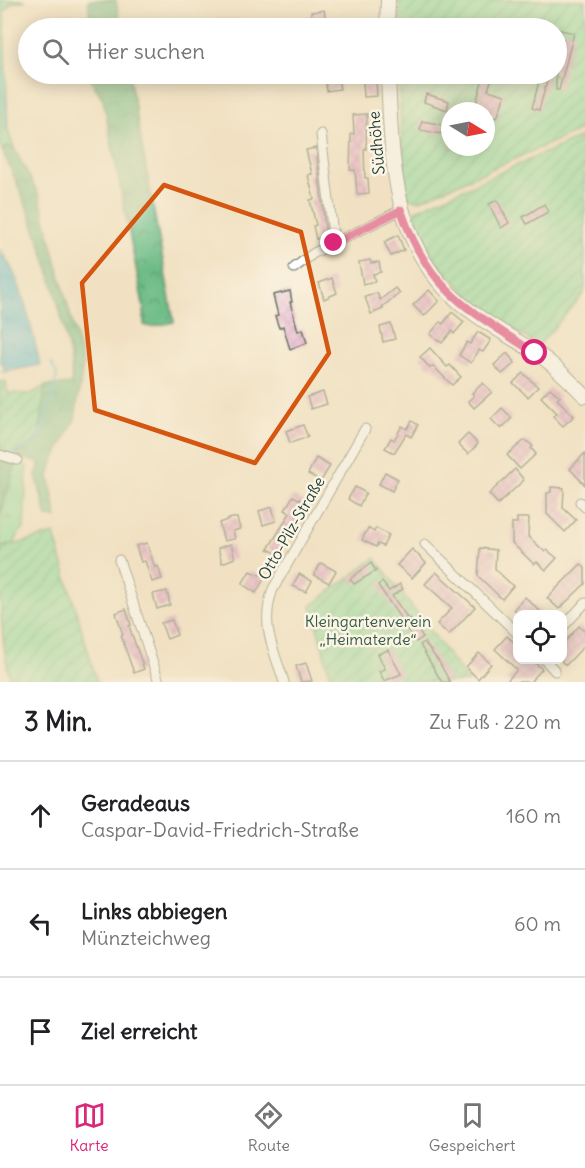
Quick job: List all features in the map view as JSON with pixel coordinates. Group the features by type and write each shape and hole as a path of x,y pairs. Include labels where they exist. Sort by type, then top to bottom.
{"street":[{"path":"387,18 388,0"},
{"name":"Südhöhe","path":"389,84 392,149 401,210 414,244 438,282 467,309 550,363 585,396"},
{"path":"321,134 334,243"},
{"path":"294,268 314,253 401,210"},
{"name":"Otto-Pilz-Straße","path":"284,682 266,624 269,601 273,589 365,429"},
{"path":"2,455 17,460"},
{"path":"425,544 513,628"},
{"path":"119,560 159,682"},
{"path":"567,622 585,603"},
{"path":"549,664 555,671"}],"highlighted area":[{"path":"164,185 301,232 329,353 255,463 95,410 82,283"}],"green space":[{"path":"0,0 26,0 12,3 4,12 8,131 14,148 7,146 2,150 0,145"},
{"path":"88,0 116,0 119,18 90,18"},
{"path":"399,0 585,0 585,128 418,201 407,196 399,84 567,84 567,18 399,18"},
{"path":"93,84 131,84 174,322 151,327 144,325 144,309 103,99"},
{"path":"585,135 585,292 538,346 476,303 441,267 422,239 414,211"},
{"path":"7,146 14,148 39,195 83,364 75,419 53,462 49,476 57,518 47,517 36,475 40,463 17,457 16,453 40,432 45,386 71,384 70,359 47,263 31,217 2,150"},
{"path":"6,381 8,393 31,394 45,386 40,432 35,441 16,453 9,454 0,451 0,382"},
{"path":"0,458 16,463 0,516"},
{"path":"16,463 27,466 24,529 19,533 14,544 1,547 2,552 0,553 0,516"},
{"path":"54,534 97,682 11,682 1,618 1,548"},
{"name":"Kleingartenverein „Heimaterde“","path":"375,558 469,682 332,682 311,606"}],"water":[{"path":"0,250 8,261 20,289 40,365 4,372 4,366 0,361"}],"building":[{"path":"324,10 326,18 312,18 311,12"},
{"path":"567,31 574,33 567,60"},
{"path":"326,84 339,84 340,89 327,91"},
{"path":"363,84 376,84 377,96 364,97"},
{"path":"481,84 490,84 488,90 505,95 497,118 495,117 495,102 476,102"},
{"path":"538,84 546,84 539,110 532,108"},
{"path":"556,84 561,84 559,90 556,90"},
{"path":"426,94 449,101 441,102 441,108 424,102"},
{"path":"367,114 366,149 364,149 365,178 368,178 369,193 357,194 355,170 350,170 351,134 354,134 353,115"},
{"path":"422,121 441,124 441,134 420,130"},
{"path":"316,148 326,237 316,239 313,226 316,225 310,200 314,199 308,175 312,174 306,150"},
{"path":"497,200 509,223 501,228 489,204"},
{"path":"544,204 548,212 527,224 523,217"},
{"path":"398,235 404,250 391,256 384,242"},
{"path":"370,260 371,263 379,262 381,272 373,274 375,281 363,284 359,262"},
{"path":"332,278 337,293 324,299 319,283"},
{"path":"395,288 400,293 382,307 383,309 371,314 365,297 377,293 380,300"},
{"path":"429,290 439,301 424,316 413,305"},
{"path":"290,291 292,302 290,302 298,331 303,329 307,343 290,349 283,326 279,328 275,316 278,315 273,295"},
{"path":"452,312 464,322 442,343 430,334 440,322 443,324"},
{"path":"391,324 395,339 383,342 380,327"},
{"path":"478,332 491,340 483,352 479,350 471,363 459,355 467,342 470,344"},
{"path":"430,348 447,367 450,365 461,377 452,385 420,357"},
{"path":"507,353 515,363 502,374 494,365"},
{"path":"523,373 538,387 528,397 513,383"},
{"path":"483,383 492,392 474,408 468,401 474,396 472,393"},
{"path":"550,388 560,397 557,399 574,416 563,426 553,416 557,413 541,397"},
{"path":"323,392 327,404 311,409 307,397"},
{"path":"502,408 512,418 501,429 491,419"},
{"path":"412,421 418,425 411,437 406,434 394,453 385,448 391,438 394,440 402,426 407,429"},
{"path":"303,425 308,437 290,443 286,431"},
{"path":"468,434 478,444 468,454 458,444"},
{"path":"525,440 533,446 531,448 536,454 520,469 507,455"},
{"path":"585,453 585,485 570,469"},
{"path":"316,458 330,466 321,481 308,474"},
{"path":"515,469 524,480 498,504 489,494"},
{"path":"385,472 398,479 392,491 379,484"},
{"path":"355,487 366,493 359,506 348,499"},
{"path":"551,487 564,488 563,508 576,520 565,532 547,514 547,493 551,492"},
{"path":"293,496 308,504 286,539 287,543 278,554 268,549 290,513 285,510"},
{"path":"272,507 276,521 263,525 259,511"},
{"path":"237,518 240,529 233,531 235,539 224,541 219,523"},
{"path":"517,518 529,518 528,536 545,552 547,550 557,558 546,570 537,562 534,564 512,543 512,523 517,523"},
{"path":"368,528 374,532 376,528 389,535 383,546 378,544 376,547 362,540"},
{"path":"147,543 155,568 158,566 162,579 152,582 145,561 141,562 136,546"},
{"path":"231,544 235,558 222,563 218,548"},
{"path":"480,548 496,550 495,569 513,586 502,599 478,576"},
{"path":"412,549 426,563 412,578 397,565"},
{"path":"321,563 336,571 329,583 314,575"},
{"path":"371,563 376,571 354,584 350,579"},
{"path":"581,564 585,568 585,584 559,609 547,598"},
{"path":"250,571 265,577 256,593 242,584"},
{"path":"436,572 475,607 449,635 437,624 452,608 425,584"},
{"path":"299,574 312,581 306,592 293,586"},
{"path":"382,582 389,591 400,584 403,589 392,596 407,617 402,621 378,585"},
{"path":"167,591 170,605 157,609 153,594"},
{"path":"525,597 539,610 515,610"},
{"path":"126,609 131,625 129,626 144,669 134,673 121,636 123,635 116,613"},
{"path":"410,618 423,637 416,642 402,623"},
{"path":"172,620 177,635 167,639 161,623"},
{"path":"579,626 585,632 585,645 567,664 567,639"},
{"path":"507,636 513,641 513,664 536,664 542,669 530,682 506,682 517,670 495,649"},
{"path":"424,642 450,682 442,682 440,679 420,645"},
{"path":"388,650 401,674 384,681 379,671 385,669 378,654"},
{"path":"479,653 491,664 478,679 466,667"},
{"path":"306,663 312,681 301,682 296,666"}],"waterway":[{"path":"0,13 3,0"},
{"path":"0,29 6,131"},
{"path":"9,455 36,442 42,429 52,400 57,375 51,363"},
{"path":"0,372 4,371"}],"route":[{"path":"334,243 401,210 414,244 438,282 467,309 535,353"}]}
